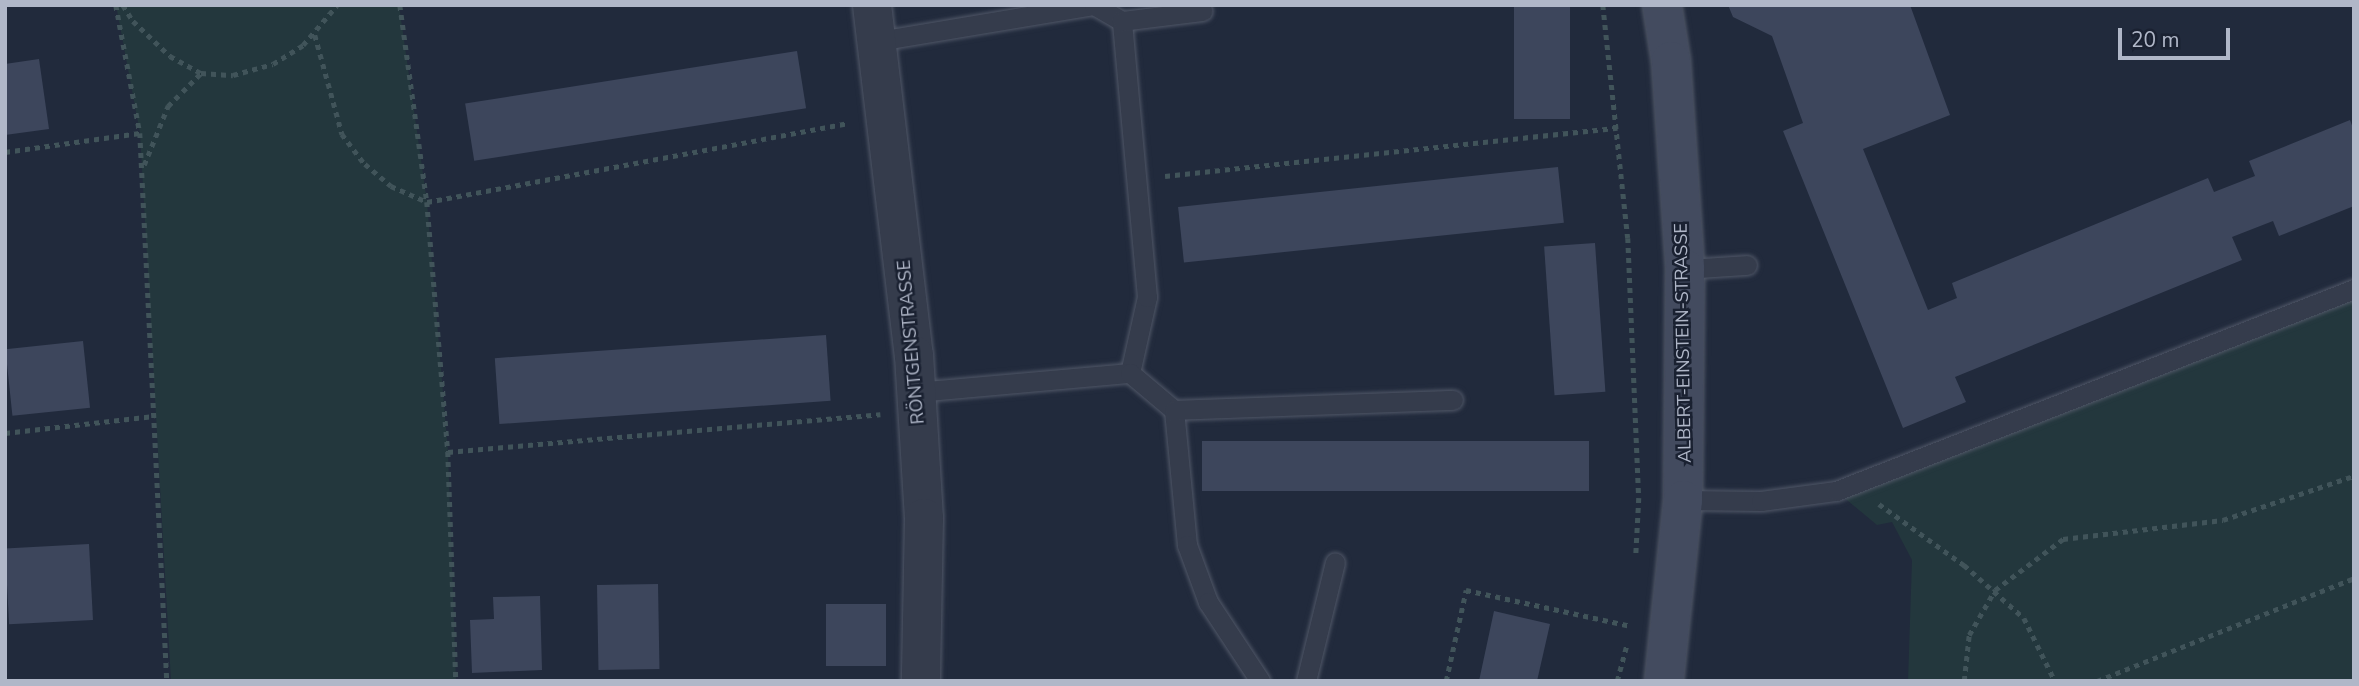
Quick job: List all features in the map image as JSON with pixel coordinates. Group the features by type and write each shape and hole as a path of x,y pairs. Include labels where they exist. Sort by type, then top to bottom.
{"street":[{"name":"ALBERT-EINSTEIN-STRASSE","path":"1662,5 1671,61 1685,269 1683,500 1664,681"},
{"name":"RÖNTGENSTRASSE","path":"875,23 916,401 924,518 921,681"}],"lane":[{"path":"875,23 1094,5 1122,21 1202,10"},
{"path":"1122,21 1147,297 1130,373"},
{"path":"1685,269 1747,265"},
{"path":"1683,500 1761,501 1848,487 2354,289"},
{"path":"916,401 1130,373 1174,410 1453,400"},
{"path":"1174,410 1187,545 1208,602 1259,681"},
{"path":"1306,681 1335,562"}],"path":[{"path":"116,5 140,133 167,681"},
{"path":"123,5 152,41 201,73 233,75 273,64 315,35 337,5"},
{"path":"400,5 427,202 448,453 456,681"},
{"path":"1603,5 1628,238 1639,498 1635,562"},
{"path":"315,35 342,134 365,164 391,186 427,202 887,117"},
{"path":"142,173 148,146 168,106 185,84 201,73"},
{"path":"1136,180 1617,128"},
{"path":"5,152 140,133"},
{"path":"448,453 916,401"},
{"path":"5,433 154,416"},
{"path":"1964,681 1969,635 1995,590 2063,539 2223,520 2354,476"},
{"path":"1848,487 1995,590 2024,618 2055,681"},
{"path":"2097,681 2354,578"},
{"path":"1446,681 1466,590 1631,626"},
{"path":"1618,681 1632,613"}],"shaded area":[{"path":"116,5 399,5 427,202 448,452 456,681 171,681 140,133"},
{"path":"2354,290 2354,681 1908,681 1912,560 1892,522 1877,525 1836,491"}],"building":[{"path":"1514,5 1570,5 1570,119 1514,119"},
{"path":"1728,5 1910,5 1950,115 1863,149 1928,310 1957,298 1952,283 2208,178 2214,192 2255,176 2249,161 2350,120 2354,131 2354,206 2279,236 2273,221 2232,237 2242,260 1955,377 1966,402 1903,428 1783,131 1803,123 1772,36 1733,17"},
{"path":"797,51 806,108 474,161 465,104"},
{"path":"39,59 49,129 5,135 5,64"},
{"path":"1558,167 1564,223 1184,263 1178,207"},
{"path":"1595,243 1605,392 1555,395 1544,247"},
{"path":"826,335 831,401 499,424 495,358"},
{"path":"83,341 90,408 12,416 5,349"},
{"path":"1202,441 1589,441 1589,491 1202,491"},
{"path":"89,544 93,620 9,624 5,548"},
{"path":"658,584 659,669 598,670 597,585"},
{"path":"540,596 542,670 472,673 470,620 494,619 493,597"},
{"path":"826,604 886,604 886,666 826,666"},
{"path":"1494,611 1550,624 1537,681 1479,681"}]}
